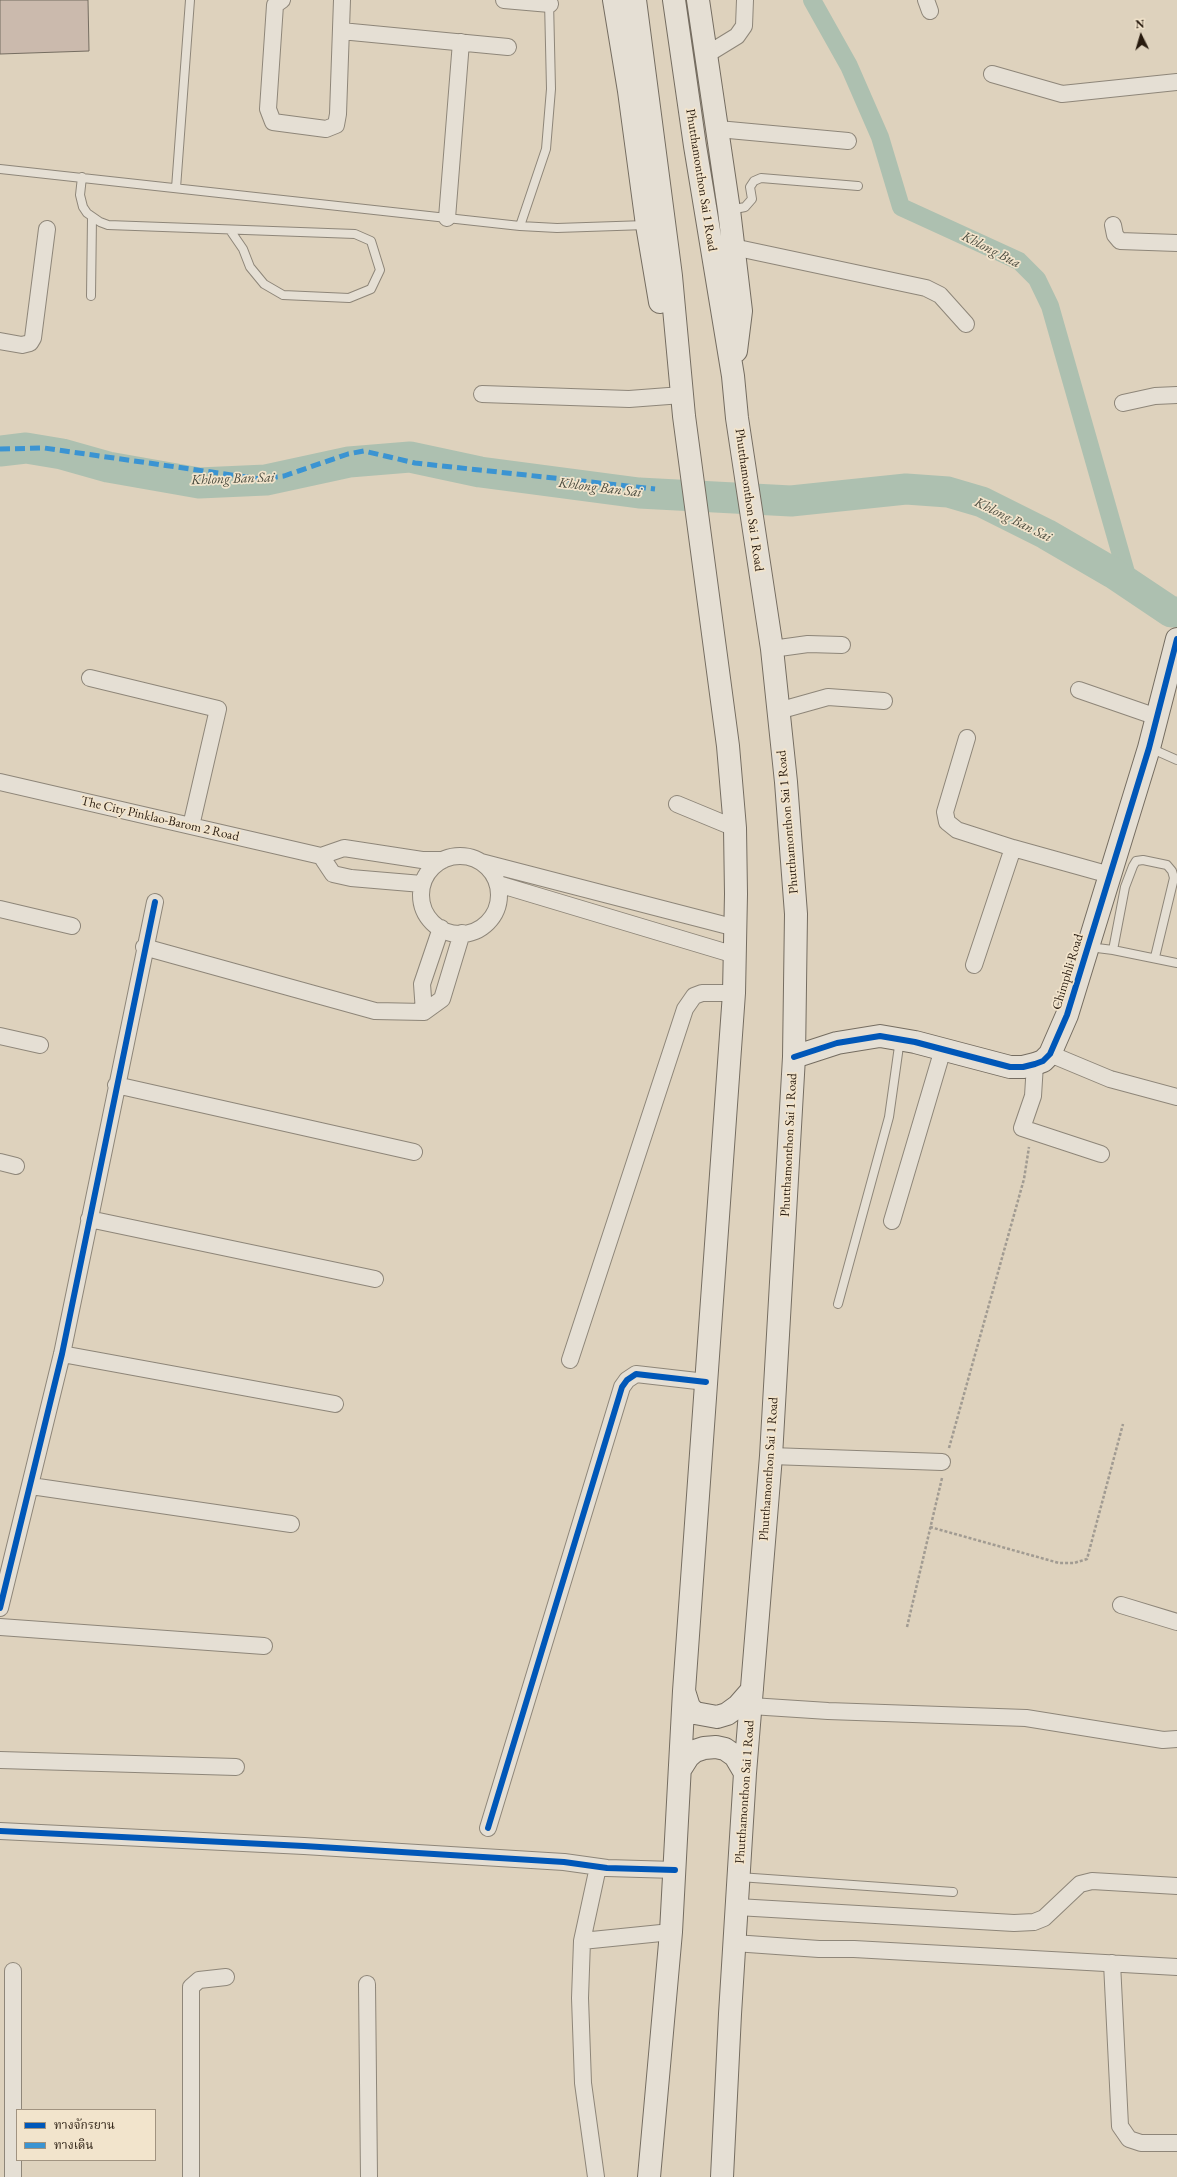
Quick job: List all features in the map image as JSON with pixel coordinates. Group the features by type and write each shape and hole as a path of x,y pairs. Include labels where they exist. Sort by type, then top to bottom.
{"main road":[{"path":"614,0 630,91 647,225 665,332 682,396"},
{"path":"635,0 671,276 682,396 728,746 735,828 736,928 734,993 684,1691 671,1932 650,2177"},
{"name":"Phutthamonthon Sai 1 Road","path":"674,0 695,146 733,376 737,418 755,548 772,649 788,803 796,914 794,1057 771,1456 745,1773 734,1943 722,2177"},
{"path":"698,0 718,129 741,310 733,376"},
{"name":"Chimphli Road","path":"1043,1059 1067,1015 1149,748 1177,638"},
{"path":"794,1057 816,1049 866,1037 880,1036 900,1038 1010,1067 1023,1067 1043,1059"},
{"path":"684,1691 689,1707 695,1712 717,1717 728,1714 751,1698"},
{"path":"681,1768 688,1757 695,1751 704,1748 716,1747 725,1749 734,1756 745,1773"}],"street":[{"path":"282,0 274,5 268,110 273,122 326,129 336,125 338,114 342,0"},
{"path":"504,0 549,2"},
{"path":"706,54 737,36 744,26 745,0"},
{"path":"341,31 508,47"},
{"path":"447,218 461,42"},
{"path":"992,74 1062,94 1177,82"},
{"path":"718,129 848,141"},
{"path":"1113,224 1115,235 1120,241 1177,243"},
{"path":"0,341 22,345 30,342 33,338 47,229"},
{"path":"733,247 926,288 940,295 966,324"},
{"path":"482,394 630,399 682,396"},
{"path":"1123,403 1155,396 1177,395"},
{"path":"772,649 808,644 842,645"},
{"path":"90,678 218,709 192,826"},
{"path":"1079,690 1157,718"},
{"path":"778,711 828,697 860,698 884,701"},
{"path":"968,738 945,812 947,822 957,830 1013,848 1110,875"},
{"name":"The City Pinklao-Barom 2 Road","path":"0,782 321,856"},
{"path":"677,804 735,828"},
{"path":"422,884 351,878 333,874 321,856 344,848 422,860 442,860 462,856 736,928"},
{"path":"974,965 1013,848"},
{"path":"442,860 427,875 422,884 421,897 424,909 430,920 440,928 453,933 462,933 479,929 489,921 496,910 499,897 498,884 489,868 481,862"},
{"path":"498,884 735,955"},
{"path":"0,1608 62,1354 144,947 155,902"},
{"path":"0,909 72,926"},
{"path":"424,1012 422,984 440,928"},
{"path":"144,947 375,1011 424,1012 442,999 462,933"},
{"path":"570,1360 591,1291 685,1009 694,996 702,993 734,993"},
{"path":"0,1036 40,1045"},
{"path":"892,1221 943,1049"},
{"path":"1101,1154 1022,1128 1033,1096 1043,1059 1177,1097"},
{"path":"116,1085 414,1152"},
{"path":"0,1162 16,1166"},
{"path":"89,1219 375,1279"},
{"path":"62,1354 335,1404"},
{"path":"488,1828 622,1387 627,1380 636,1374 706,1382"},
{"path":"771,1456 944,1462"},
{"path":"31,1486 291,1524"},
{"path":"1122,1606 1177,1622"},
{"path":"0,1627 264,1646"},
{"path":"751,1698 828,1711 1026,1718 1163,1740 1177,1739"},
{"path":"0,1760 236,1767"},
{"path":"0,1831 477,1856 564,1862 598,1867 638,1870 675,1870"},
{"path":"596,2177 583,2075 580,1998 582,1941 598,1867"},
{"path":"737,1907 975,1921 1034,1922 1044,1918 1054,1910 1080,1884 1092,1881 1177,1886"},
{"path":"582,1941 671,1932"},
{"path":"734,1943 819,1949 854,1949 1177,1967"},
{"path":"1112,1963 1120,2126 1129,2139 1141,2143 1177,2143"},
{"path":"13,1971 13,2177"},
{"path":"191,2177 191,1987 199,1980 226,1977"},
{"path":"367,1984 369,2177"}],"lane":[{"path":"176,188 190,0"},
{"path":"520,226 546,149 551,89 549,2"},
{"path":"0,169 520,226 557,228 647,225"},
{"path":"82,177 81,201 87,212 92,217 108,225 355,234 371,241 380,270 371,289 349,298 283,295 264,284 250,266 243,249 230,230"},
{"path":"729,210 745,207 752,199 750,187 754,181 761,178 858,186"},
{"path":"90,296 92,217"},
{"path":"1149,748 1177,760"},
{"path":"1113,950 1125,887 1133,866 1136,862 1143,860 1168,865 1172,870 1174,878 1155,958"},
{"path":"1087,947 1113,950 1177,963"},
{"path":"838,1304 889,1117 900,1038"},
{"path":"739,1877 953,1892"}],"path":[{"path":"906,1627 944,1462 1024,1179 1029,1145 1022,1128"},
{"path":"930,1527 1059,1563 1074,1563 1087,1558 1123,1424"}],"building":[{"path":"0,0 88,0 89,51 0,54"}],"waterway":[{"name":"Khlong Bua","path":"812,0 849,66 880,137 901,207 1019,261 1037,279 1050,306 1129,583"},
{"name":"Khlong Ban Sai","path":"0,451 26,448 62,454 108,467 199,483 266,480 349,462 410,457 480,472 639,493 791,501 906,489 948,492 982,502 1046,534 1113,573 1171,612 1177,612"}],"marked path":[{"path":"0,449 44,448 260,479 284,476 348,454 364,451 415,463 655,489"}],"cycle path":[{"path":"794,1057 837,1043 880,1036 915,1042 1010,1067 1023,1067 1035,1064 1043,1061 1050,1054 1067,1015 1149,748 1177,639"},
{"path":"0,1608 62,1354 155,902"},
{"path":"488,1828 622,1387 627,1380 636,1374 706,1382"},
{"path":"0,1831 304,1846 564,1862 607,1868 675,1870"}]}
